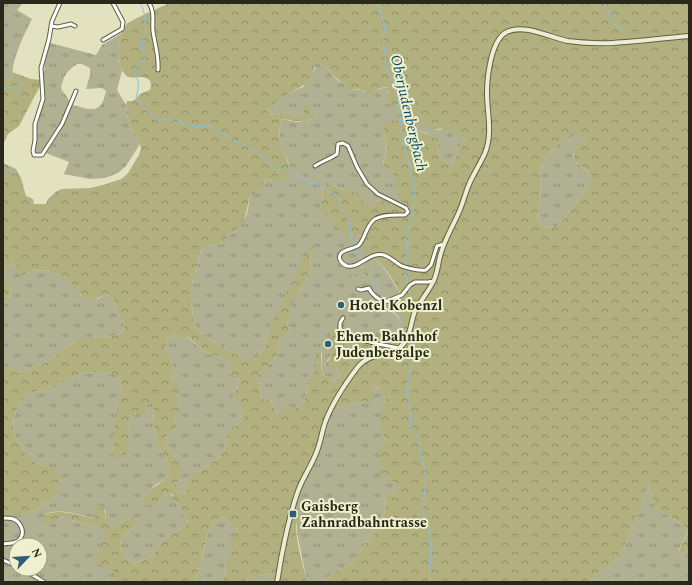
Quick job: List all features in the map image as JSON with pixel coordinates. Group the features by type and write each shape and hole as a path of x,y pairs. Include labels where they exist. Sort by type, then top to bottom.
{"main road":[{"path":"277,582 283,548 300,486 317,452 329,413 345,386 364,361 373,356 391,352 400,347 406,341 415,311 434,281 438,270 440,254 460,210 471,180 484,156 487,147 490,132 487,95 488,77 495,47 502,35 515,29 524,29 565,40 606,44 689,36"}],"street":[{"path":"60,3 52,19 41,69 43,97 35,123 35,140 33,150 34,154 37,156 41,155 47,148 62,124 76,91"},
{"path":"103,40 122,29 123,22 113,3"},
{"path":"149,3 153,10 152,27 158,59 158,70"},
{"path":"51,26 59,27 71,24 75,26"},
{"path":"314,166 337,154 338,144 343,143 348,146 359,172 367,184 378,194 408,210 407,214 405,215 385,216 375,219 368,227 362,241 356,248 341,253 340,259 347,266 355,265 378,254 386,256 403,266 426,270 431,265 437,246 444,244"},
{"path":"358,289 369,288 372,294 384,302 402,295 410,285 415,282 434,281"},
{"path":"343,318 340,322 340,328 350,339 364,340 400,347"},
{"path":"3,518 15,520 21,526 22,531 21,537 18,541 3,544"}],"green space":[{"path":"3,3 23,3 17,10 32,19 16,56 13,77 3,83"},
{"path":"170,3 689,3 689,529 654,506 649,482 627,541 618,558 590,582 327,582 329,576 333,572 354,562 364,545 373,536 386,510 385,495 397,491 391,479 379,473 380,447 386,438 380,430 381,410 386,399 380,387 372,390 373,401 365,401 337,408 326,414 315,453 305,468 295,497 299,506 296,528 307,582 273,581 273,573 245,579 244,582 223,582 226,566 233,546 230,542 237,529 223,517 213,522 208,532 195,582 115,582 115,572 95,562 108,531 62,517 51,525 46,524 44,515 62,512 94,519 92,510 96,505 101,506 108,524 111,527 131,518 136,519 136,524 120,540 122,554 134,564 152,556 162,542 184,527 188,522 177,502 172,499 173,495 170,493 165,494 151,506 145,505 148,492 165,479 169,472 169,464 156,440 153,404 148,404 145,413 141,415 136,413 129,421 128,453 114,459 113,440 122,386 119,377 114,374 99,372 83,373 56,385 31,393 20,403 14,416 13,426 15,438 28,456 40,466 49,466 54,469 59,477 60,486 48,501 30,513 3,518 3,366 18,373 44,363 80,338 104,338 120,334 125,325 116,310 113,300 106,294 94,300 87,300 81,295 78,287 71,284 65,277 44,270 29,271 23,276 19,275 17,265 13,263 7,266 3,272 3,163 16,169 21,178 26,196 33,199 34,204 46,204 48,199 57,191 62,189 90,188 121,179 125,176 139,155 141,148 139,140 131,128 128,119 126,105 127,101 132,101 140,94 150,90 151,84 149,80 143,77 130,77 123,72 119,60 120,39 126,25","holes":["316,63 326,67 337,79 347,85 350,90 360,90 369,94 374,93 375,90 388,88 387,99 391,107 394,107 397,104 400,106 416,124 431,129 453,131 461,135 465,140 461,145 452,165 448,165 440,155 438,150 440,142 435,137 397,121 390,121 385,125 384,130 387,148 384,165 389,171 392,170 394,172 393,177 399,199 405,204 393,201 408,208 409,210 409,214 404,217 401,217 401,207 390,204 384,200 378,200 373,204 368,205 365,204 364,195 341,189 327,183 322,187 323,196 321,207 329,218 334,221 332,226 334,229 349,239 355,235 362,237 364,239 361,248 368,255 378,253 381,253 382,255 377,255 365,263 351,268 349,272 351,276 355,279 356,277 352,271 361,266 363,267 363,271 367,277 369,276 372,267 370,263 374,259 379,262 390,276 402,296 401,299 399,298 388,303 387,306 397,315 406,333 411,333 413,336 409,338 401,337 396,344 398,345 399,359 395,360 390,356 393,348 350,340 349,342 352,345 361,347 360,353 356,358 346,360 343,359 347,353 351,352 352,350 347,348 342,356 339,356 338,353 342,346 341,340 346,338 339,331 333,329 329,324 331,347 330,358 326,364 327,367 332,368 334,372 336,369 341,374 334,381 330,377 321,375 321,350 316,353 314,378 310,379 307,384 308,391 305,396 304,403 297,406 293,411 285,407 278,415 270,400 262,399 257,376 277,357 279,340 289,332 287,321 292,309 292,302 298,296 298,291 302,287 311,269 310,260 313,246 310,245 268,331 265,347 256,359 252,361 249,361 207,338 196,328 191,302 191,287 201,251 207,246 223,243 226,241 227,236 239,227 246,215 250,196 260,189 266,179 280,181 291,175 291,171 280,141 281,119 303,121 311,119 315,116 314,111 307,105 304,107 304,113 298,116 282,113 271,115 267,111 279,99 309,81 314,71 314,64","573,133 576,137 580,134 585,139 578,146 574,152 574,155 577,162 589,173 591,179 585,190 560,224 556,227 541,226 537,216 540,196 541,167 552,150","173,334 181,338 188,337 207,353 218,356 230,362 232,375 238,377 239,386 234,392 233,399 240,406 244,418 238,425 231,428 227,436 225,448 219,457 209,466 191,475 187,484 186,493 181,494 176,491 174,486 181,478 181,467 166,446 165,438 177,427 174,417 180,410 175,399 182,390 171,379 174,368 165,349 167,339"]},
{"path":"122,33 119,46 119,61 122,71 117,90 126,105 131,128 140,144 126,166 118,173 105,178 90,179 64,174 69,162 46,153 61,130 72,105 94,109 101,104 106,91 102,88 86,89 90,75 90,68 82,64 77,64 70,69 64,77 61,88 68,99 69,104 59,125 44,150 36,153 37,122 44,100 44,64 50,43 96,55 102,45"},
{"path":"316,63 325,66 339,81 353,90 374,92 375,90 388,88 387,101 401,106 408,113 437,130 452,130 460,134 465,140 461,145 452,165 448,165 443,160 438,150 440,142 427,133 411,129 407,124 385,126 384,132 386,155 383,162 394,172 409,210 409,214 404,217 401,217 401,207 390,204 384,200 378,200 371,205 368,205 352,192 332,185 322,187 323,196 321,207 334,221 337,231 351,238 355,235 364,239 368,255 381,253 382,255 380,257 376,256 365,263 350,269 354,279 356,278 352,271 355,268 361,266 367,277 369,276 372,267 370,264 371,261 374,259 379,263 402,296 402,299 389,309 397,316 407,332 411,333 413,337 396,344 398,345 399,359 394,360 390,356 393,348 350,340 352,345 361,346 360,353 356,358 346,360 342,359 352,350 339,356 338,353 342,346 341,340 346,338 339,331 333,329 329,325 331,353 327,361 332,368 336,369 341,374 334,381 330,377 321,375 322,350 314,378 305,396 304,403 297,406 293,411 278,415 270,400 262,399 257,376 277,357 279,340 289,332 287,321 292,309 292,302 311,269 310,260 313,246 268,331 265,347 256,359 252,361 249,361 207,338 196,328 191,302 191,287 201,251 208,246 222,244 227,236 234,232 247,214 250,196 264,184 266,179 271,181 290,176 291,172 289,164 280,142 281,119 297,122 311,120 304,107 304,113 298,116 282,113 271,115 267,111 284,95 303,87 315,69 314,64"},
{"path":"12,72 31,79 41,80 41,84 19,126 8,134 3,145 3,83 13,77"},
{"path":"573,132 580,133 585,139 575,150 573,155 577,163 589,173 591,179 585,190 560,224 556,227 541,226 537,216 540,196 541,167 552,150"},
{"path":"13,263 17,265 23,276 29,271 44,270 65,277 71,284 78,287 81,296 98,299 106,294 113,300 116,310 125,325 123,331 120,334 104,338 88,337 74,342 44,363 18,373 3,366 3,305 11,292 9,282 3,277 3,274 5,268"},
{"path":"3,277 9,282 11,292 3,305"},
{"path":"173,334 181,338 187,337 207,353 231,362 232,375 238,376 239,386 234,392 233,399 240,406 244,418 238,425 231,429 227,436 225,448 219,457 209,466 201,470 187,484 186,493 181,494 176,491 174,486 181,478 175,457 166,446 165,438 177,427 174,417 175,399 171,379 174,368 165,349 167,339"},
{"path":"99,372 114,374 119,377 122,386 113,440 114,458 128,453 129,421 136,413 148,404 153,404 156,440 168,463 169,471 165,479 154,486 146,496 159,500 165,494 170,493 177,502 188,522 184,527 162,542 152,556 134,564 122,554 120,540 136,524 131,518 111,527 106,523 105,510 94,515 94,519 69,512 56,512 44,515 57,521 62,517 109,531 115,582 3,582 3,518 30,513 48,501 49,466 40,466 28,456 15,438 13,426 14,416 20,403 31,393 56,385 83,373"},
{"path":"381,387 386,399 381,410 386,438 380,447 386,475 395,482 397,491 385,495 386,510 373,536 364,545 354,562 333,572 329,576 327,582 307,582 297,533 295,497 305,468 315,453 326,414 337,408 365,401 372,401 372,390"},
{"path":"649,481 654,506 689,529 678,551 682,554 689,550 689,582 590,582 618,558 627,541"},
{"path":"223,517 237,529 231,542 234,546 226,566 223,582 195,582 208,532 213,522"},
{"path":"27,519 32,521 37,537 26,537 21,521"},
{"path":"689,530 689,550 682,554 678,552"},
{"path":"274,573 275,581 279,582 244,582 244,579"}],"waterway":[{"path":"140,3 144,14 146,34 142,40 144,58 136,69 138,81 138,91 136,97 148,113 158,121 167,119 175,123 179,121 195,127 211,126 216,132 222,133 256,151 270,162 277,170 284,169 295,176 303,176 309,183 318,184 329,192 335,194 340,200 342,211 347,215 348,222 350,224 353,247 372,274 371,277 381,294 388,300"},
{"name":"Oberjudenbergbach","path":"377,3 385,27 383,39 387,70 398,96 402,135 415,188 413,210 406,238 406,266"},
{"path":"603,3 617,27 626,30"},
{"path":"3,89 24,84"},
{"path":"3,168 16,173"},
{"name":"Oberjudenbergbach","path":"406,269 408,286"},
{"name":"Oberjudenbergbach","path":"409,289 412,316"},
{"path":"390,302 397,312 407,334"},
{"name":"Oberjudenbergbach","path":"413,325 417,332 406,392 409,403 411,426 418,439 426,476 423,511 430,534 431,555 429,582"},
{"name":"Oberjudenbergbach","path":"410,339 414,348"}],"place":[{"name":"Hotel Kobenzl","path":"341,305"},
{"name":"Ehem. Bahnhof Judenbergalpe","path":"328,344"},
{"name":"Gaisberg Zahnradbahntrasse","path":"293,514"}]}
